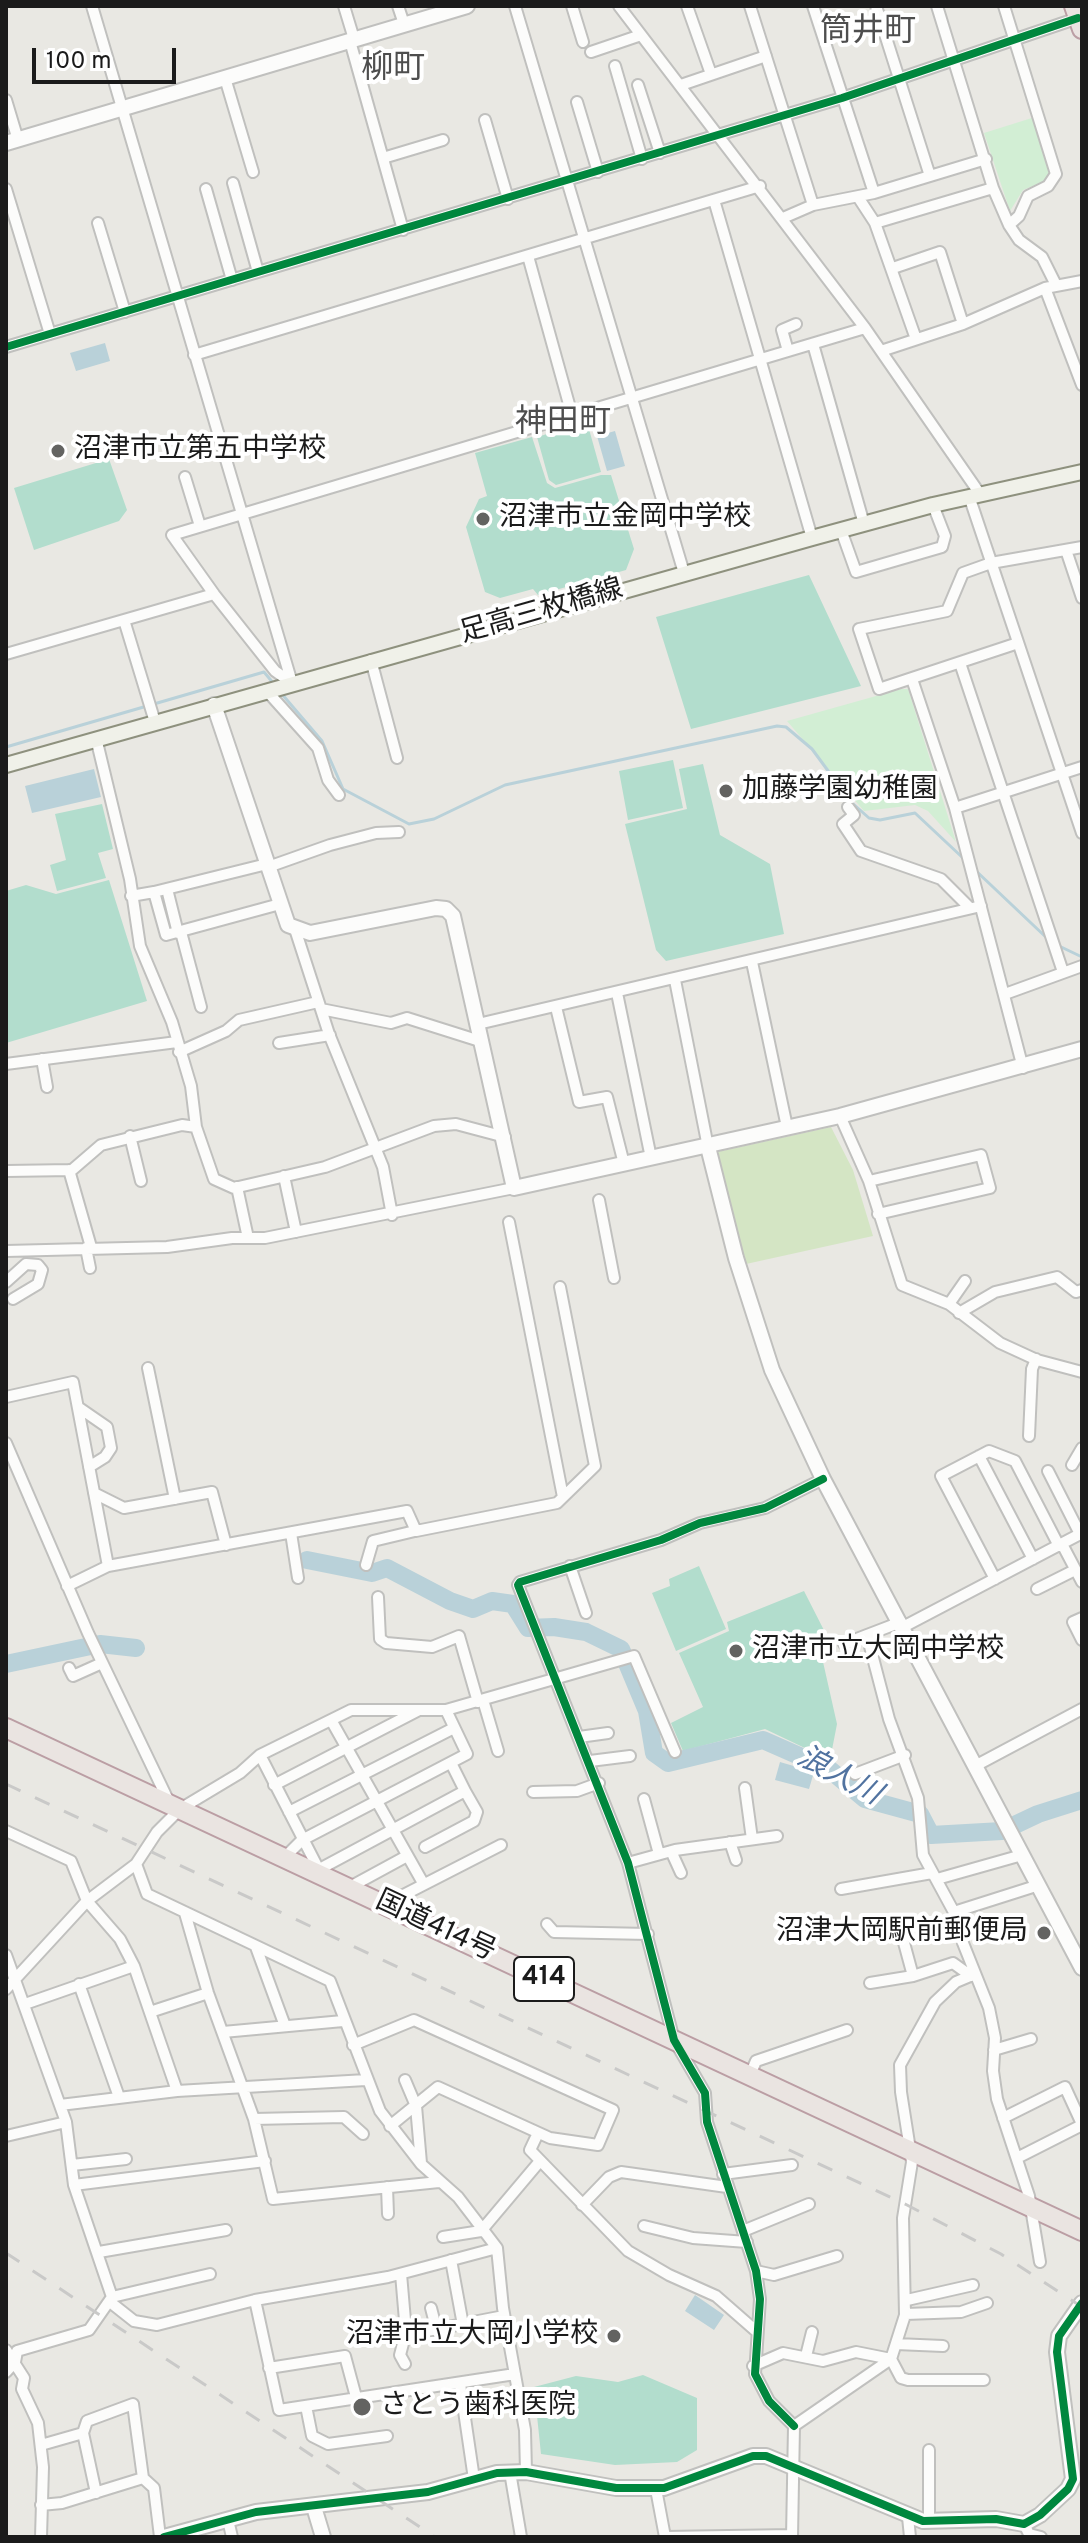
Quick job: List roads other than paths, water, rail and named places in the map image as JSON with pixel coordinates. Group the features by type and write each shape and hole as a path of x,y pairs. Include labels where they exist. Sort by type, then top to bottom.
{"highway":[{"name":"国道414号","path":"6,1728 317,1870 384,1905 1082,2231"}],"main road":[{"name":"足高三枚橋線","path":"6,765 154,717 214,705 933,505 1082,472"}],"street":[{"path":"92,6 242,513 288,684"},
{"path":"344,6 403,230"},
{"path":"398,6 404,24"},
{"path":"515,6 684,573"},
{"path":"572,6 583,42"},
{"path":"619,6 760,186 865,328 974,495 991,563 1082,833"},
{"path":"687,6 711,74"},
{"path":"750,6 813,205"},
{"path":"813,6 874,193"},
{"path":"876,6 930,176"},
{"path":"937,6 993,188 1019,240 1042,257 1082,385"},
{"path":"1004,6 1056,174 1048,186 1028,196 1019,216 1009,225"},
{"path":"6,100 12,141 457,7"},
{"path":"6,347 842,98 1078,18"},
{"path":"591,52 641,35"},
{"path":"681,85 766,56"},
{"path":"615,66 642,159"},
{"path":"225,78 253,172"},
{"path":"638,85 660,153"},
{"path":"577,102 598,172"},
{"path":"485,120 508,199"},
{"path":"383,158 443,140"},
{"path":"783,218 813,205 874,193 986,159"},
{"path":"233,183 258,272"},
{"path":"194,355 760,186"},
{"path":"875,223 993,188"},
{"path":"6,189 50,334"},
{"path":"206,189 232,280"},
{"path":"858,197 875,223 916,339"},
{"path":"714,200 812,538"},
{"path":"98,223 125,312"},
{"path":"893,268 940,252 963,324"},
{"path":"528,256 572,415"},
{"path":"881,351 963,324 1051,286 1082,281"},
{"path":"788,351 782,330 796,324"},
{"path":"288,684 214,594 172,535 865,328"},
{"path":"813,344 864,524"},
{"path":"185,477 200,526"},
{"path":"841,530 856,572 942,547 945,536 933,505"},
{"path":"1018,643 879,689 859,629 947,611 963,573 991,563 1082,547"},
{"path":"1066,550 1082,598"},
{"path":"6,654 214,594"},
{"path":"124,620 154,717"},
{"path":"371,660 397,758"},
{"path":"960,663 1063,972"},
{"path":"912,679 955,808 976,907 1005,994 1023,1068"},
{"path":"266,690 313,741 328,780 339,795"},
{"path":"214,705 288,925 310,933 446,909 453,916 514,1188"},
{"path":"96,738 140,946 172,1022 191,1086 196,1127 214,1179 237,1187 284,1176 377,1150 406,1136 448,1123 505,1137"},
{"path":"955,808 1082,767"},
{"path":"848,807 854,815 843,824 861,851 941,879 976,907"},
{"path":"131,896 268,865 376,833 399,832"},
{"path":"167,889 201,1007"},
{"path":"154,892 166,935 280,904"},
{"path":"478,1024 976,907"},
{"path":"295,929 330,1035 377,1150 392,1215"},
{"path":"752,962 787,1127"},
{"path":"1005,994 1082,966"},
{"path":"675,980 708,1147 757,1331 772,1370 823,1479 1082,1968"},
{"path":"617,993 651,1158"},
{"path":"6,1064 178,1047 226,1031 239,1020 320,1006 391,1023 407,1018 483,1042"},
{"path":"556,1007 579,1102 607,1097 624,1164"},
{"path":"279,1043 330,1035"},
{"path":"6,1251 167,1247 296,1232 392,1215 840,1116 1023,1068 1082,1049"},
{"path":"42,1059 47,1087"},
{"path":"840,1116 869,1181 902,1285 949,1304 1000,1343 1036,1359 1082,1372"},
{"path":"6,1171 69,1170 101,1145 182,1125 196,1127"},
{"path":"130,1136 141,1181"},
{"path":"869,1181 981,1155 990,1188 878,1214"},
{"path":"69,1170 89,1248 90,1268"},
{"path":"284,1176 296,1232"},
{"path":"237,1187 248,1238"},
{"path":"599,1200 614,1278"},
{"path":"509,1222 563,1497"},
{"path":"6,1282 26,1264 38,1265 42,1270 38,1284 13,1299"},
{"path":"959,1313 995,1292 1057,1277 1076,1292 1082,1290"},
{"path":"949,1304 965,1281"},
{"path":"366,1565 373,1541 557,1503 595,1466 560,1287"},
{"path":"1029,1436 1032,1369 1036,1359"},
{"path":"148,1368 175,1499"},
{"path":"6,1397 73,1382 108,1566"},
{"path":"78,1407 107,1427 111,1448 105,1457 89,1467"},
{"path":"6,1443 94,1646 175,1807"},
{"path":"1072,1465 1082,1448"},
{"path":"995,1579 941,1476 989,1451 1015,1461 1082,1582"},
{"path":"979,1456 1033,1559"},
{"path":"844,1644 902,1624 1081,1534 1048,1471"},
{"path":"656,2489 665,2537 792,2536 794,2426 769,2401 753,2366 760,2299 756,2271 707,2122 705,2093 674,2040 628,1863 599,1783 534,1628 520,1582 661,1540 700,1523 765,1508 823,1479"},
{"path":"94,1493 124,1508 212,1492 226,1545"},
{"path":"67,1586 108,1566 407,1511 419,1530"},
{"path":"291,1533 298,1578"},
{"path":"570,1566 586,1613"},
{"path":"1037,1589 1075,1570"},
{"path":"378,1597 380,1639 386,1643 432,1647 459,1636 498,1751"},
{"path":"1082,1618 1073,1622 1082,1640"},
{"path":"867,1635 889,1719 905,1755 919,1814 923,1855 954,1912 973,1975 989,2008 993,2071 1003,2118 1029,2205 1040,2262"},
{"path":"6,1989 87,1901 136,1864 175,1807 240,1773 260,1755 351,1710 446,1710 634,1656 675,1752"},
{"path":"69,1668 73,1676 102,1663"},
{"path":"274,1785 421,1709"},
{"path":"286,1856 302,1840 467,1754 452,1729 446,1710"},
{"path":"975,1766 1080,1714"},
{"path":"331,1720 423,1883"},
{"path":"289,1812 452,1729"},
{"path":"579,1737 608,1733"},
{"path":"260,1755 317,1870 465,1791"},
{"path":"855,1774 905,1755"},
{"path":"590,1761 630,1756"},
{"path":"425,1847 474,1821 477,1812 451,1763"},
{"path":"533,1792 577,1791 599,1783"},
{"path":"745,1788 752,1839"},
{"path":"644,1799 659,1854"},
{"path":"6,1831 71,1861 87,1901 120,1939 134,1966 177,2091"},
{"path":"628,1863 671,1851 777,1836"},
{"path":"730,1842 736,1860"},
{"path":"384,1905 501,1845"},
{"path":"671,1851 681,1873"},
{"path":"841,1889 934,1876 1022,1855"},
{"path":"350,1887 407,1856"},
{"path":"136,1864 147,1894 330,1981 366,2080 390,2126 421,2164 458,2197 497,2248 504,2316 525,2430 526,2472"},
{"path":"954,1912 1039,1885"},
{"path":"185,1913 208,1993 254,2119 273,2199 439,2182"},
{"path":"547,1924 554,1932 648,1934"},
{"path":"900,1928 913,1976"},
{"path":"1067,1939 1082,1931"},
{"path":"256,1947 285,2026"},
{"path":"6,1955 66,2122 74,2185 99,2252 111,2299 144,2325 255,2300 401,2274 497,2248"},
{"path":"870,1983 913,1976 953,1963 973,1975"},
{"path":"25,2004 134,1966"},
{"path":"794,2426 891,2359 906,2314 907,2300 903,2218 911,2150 901,2092 900,2065 935,2002 956,1982 973,1975"},
{"path":"79,1984 119,2097"},
{"path":"150,2012 208,1993"},
{"path":"353,2045 414,2020 613,2110 598,2145 538,2133 438,2087 390,2126"},
{"path":"223,2032 343,2021"},
{"path":"750,2075 756,2061 847,2030"},
{"path":"994,2050 1031,2039"},
{"path":"60,2105 177,2091 366,2080"},
{"path":"405,2080 416,2106 421,2164"},
{"path":"1003,2118 1065,2087 1082,2125 1017,2158"},
{"path":"254,2119 344,2117 363,2134"},
{"path":"6,2136 66,2122"},
{"path":"538,2133 530,2150 628,2251 669,2275 716,2296 756,2331"},
{"path":"72,2165 126,2159"},
{"path":"74,2185 265,2161"},
{"path":"443,2237 481,2231 540,2161"},
{"path":"723,2174 792,2165"},
{"path":"582,2205 609,2177 621,2172 727,2187"},
{"path":"387,2187 388,2214"},
{"path":"644,2226 693,2238 745,2236 809,2204"},
{"path":"99,2252 226,2230"},
{"path":"756,2271 774,2275 837,2256"},
{"path":"451,2260 463,2325"},
{"path":"6,2372 15,2362 17,2351 89,2330 111,2299 210,2274"},
{"path":"401,2274 406,2335 400,2355 405,2364"},
{"path":"907,2300 973,2285"},
{"path":"255,2300 279,2410 515,2374"},
{"path":"906,2314 961,2312 987,2303"},
{"path":"1025,2532 1040,2515 1077,2485 1057,2352 1059,2336 1082,2303"},
{"path":"431,2308 437,2331"},
{"path":"406,2335 504,2316"},
{"path":"806,2356 812,2332"},
{"path":"896,2344 943,2346"},
{"path":"6,2350 24,2378 22,2389 38,2423 41,2445 41,2537"},
{"path":"753,2366 783,2353 823,2361 856,2352 891,2359"},
{"path":"269,2368 345,2356 356,2397"},
{"path":"891,2359 901,2378 908,2380 984,2380"},
{"path":"460,2384 474,2479"},
{"path":"96,2493 83,2433 87,2421 133,2404 143,2478 154,2488 162,2537 256,2512 428,2492 510,2472 616,2488 656,2489 699,2478 753,2456 766,2456 908,2517 929,2522 996,2519 1041,2537"},
{"path":"306,2406 312,2436 328,2444 387,2436"},
{"path":"41,2445 83,2433"},
{"path":"929,2450 929,2522"},
{"path":"510,2472 521,2537"},
{"path":"41,2505 96,2493 143,2478"},
{"path":"314,2507 323,2537"},
{"path":"908,2517 910,2537"},
{"path":"228,2520 232,2537"}],"water":[{"path":"105,343 110,361 76,371 70,353"},
{"path":"615,431 625,466 607,471 597,436"},
{"path":"94,769 101,797 32,813 25,786"},
{"path":"780,1762 814,1772 809,1789 775,1780"},
{"path":"695,2295 724,2315 714,2330 685,2311"}],"waterway":[{"path":"6,747 264,672 274,684"},
{"path":"281,693 322,741 343,789 409,824 434,819 505,785 777,726 786,727 812,749 851,802 869,818 880,820 915,813 963,858"},
{"path":"974,869 1050,941"},
{"path":"1057,945 1082,957"},
{"name":"浪人川","path":"307,1560 372,1573 387,1568 450,1601 473,1609 492,1601 513,1604 528,1628 554,1627 586,1632 621,1649 647,1711 654,1753 668,1763 763,1740 829,1769 865,1799 920,1814 931,1835 1002,1831 1038,1814 1082,1800"},
{"name":"浪人川","path":"6,1664 100,1644 136,1648"}],"railway":[{"path":"6,1784 907,2205 1001,2254 1082,2307"},
{"path":"6,2253 435,2537"}],"place":[{"name":"沼津市立第五中学校","path":"58,451"},
{"name":"沼津市立金岡中学校","path":"483,519"},
{"name":"加藤学園幼稚園","path":"726,791"},
{"name":"沼津市立大岡中学校","path":"736,1651"},
{"name":"沼津大岡駅前郵便局","path":"1044,1933"},
{"name":"沼津市立大岡小学校","path":"614,2336"},
{"name":"さとう歯科医院","path":"362,2407"}],"district":[{"name":"筒井町","path":"868,34"},
{"name":"柳町","path":"393,71"},
{"name":"神田町","path":"563,425"}]}
